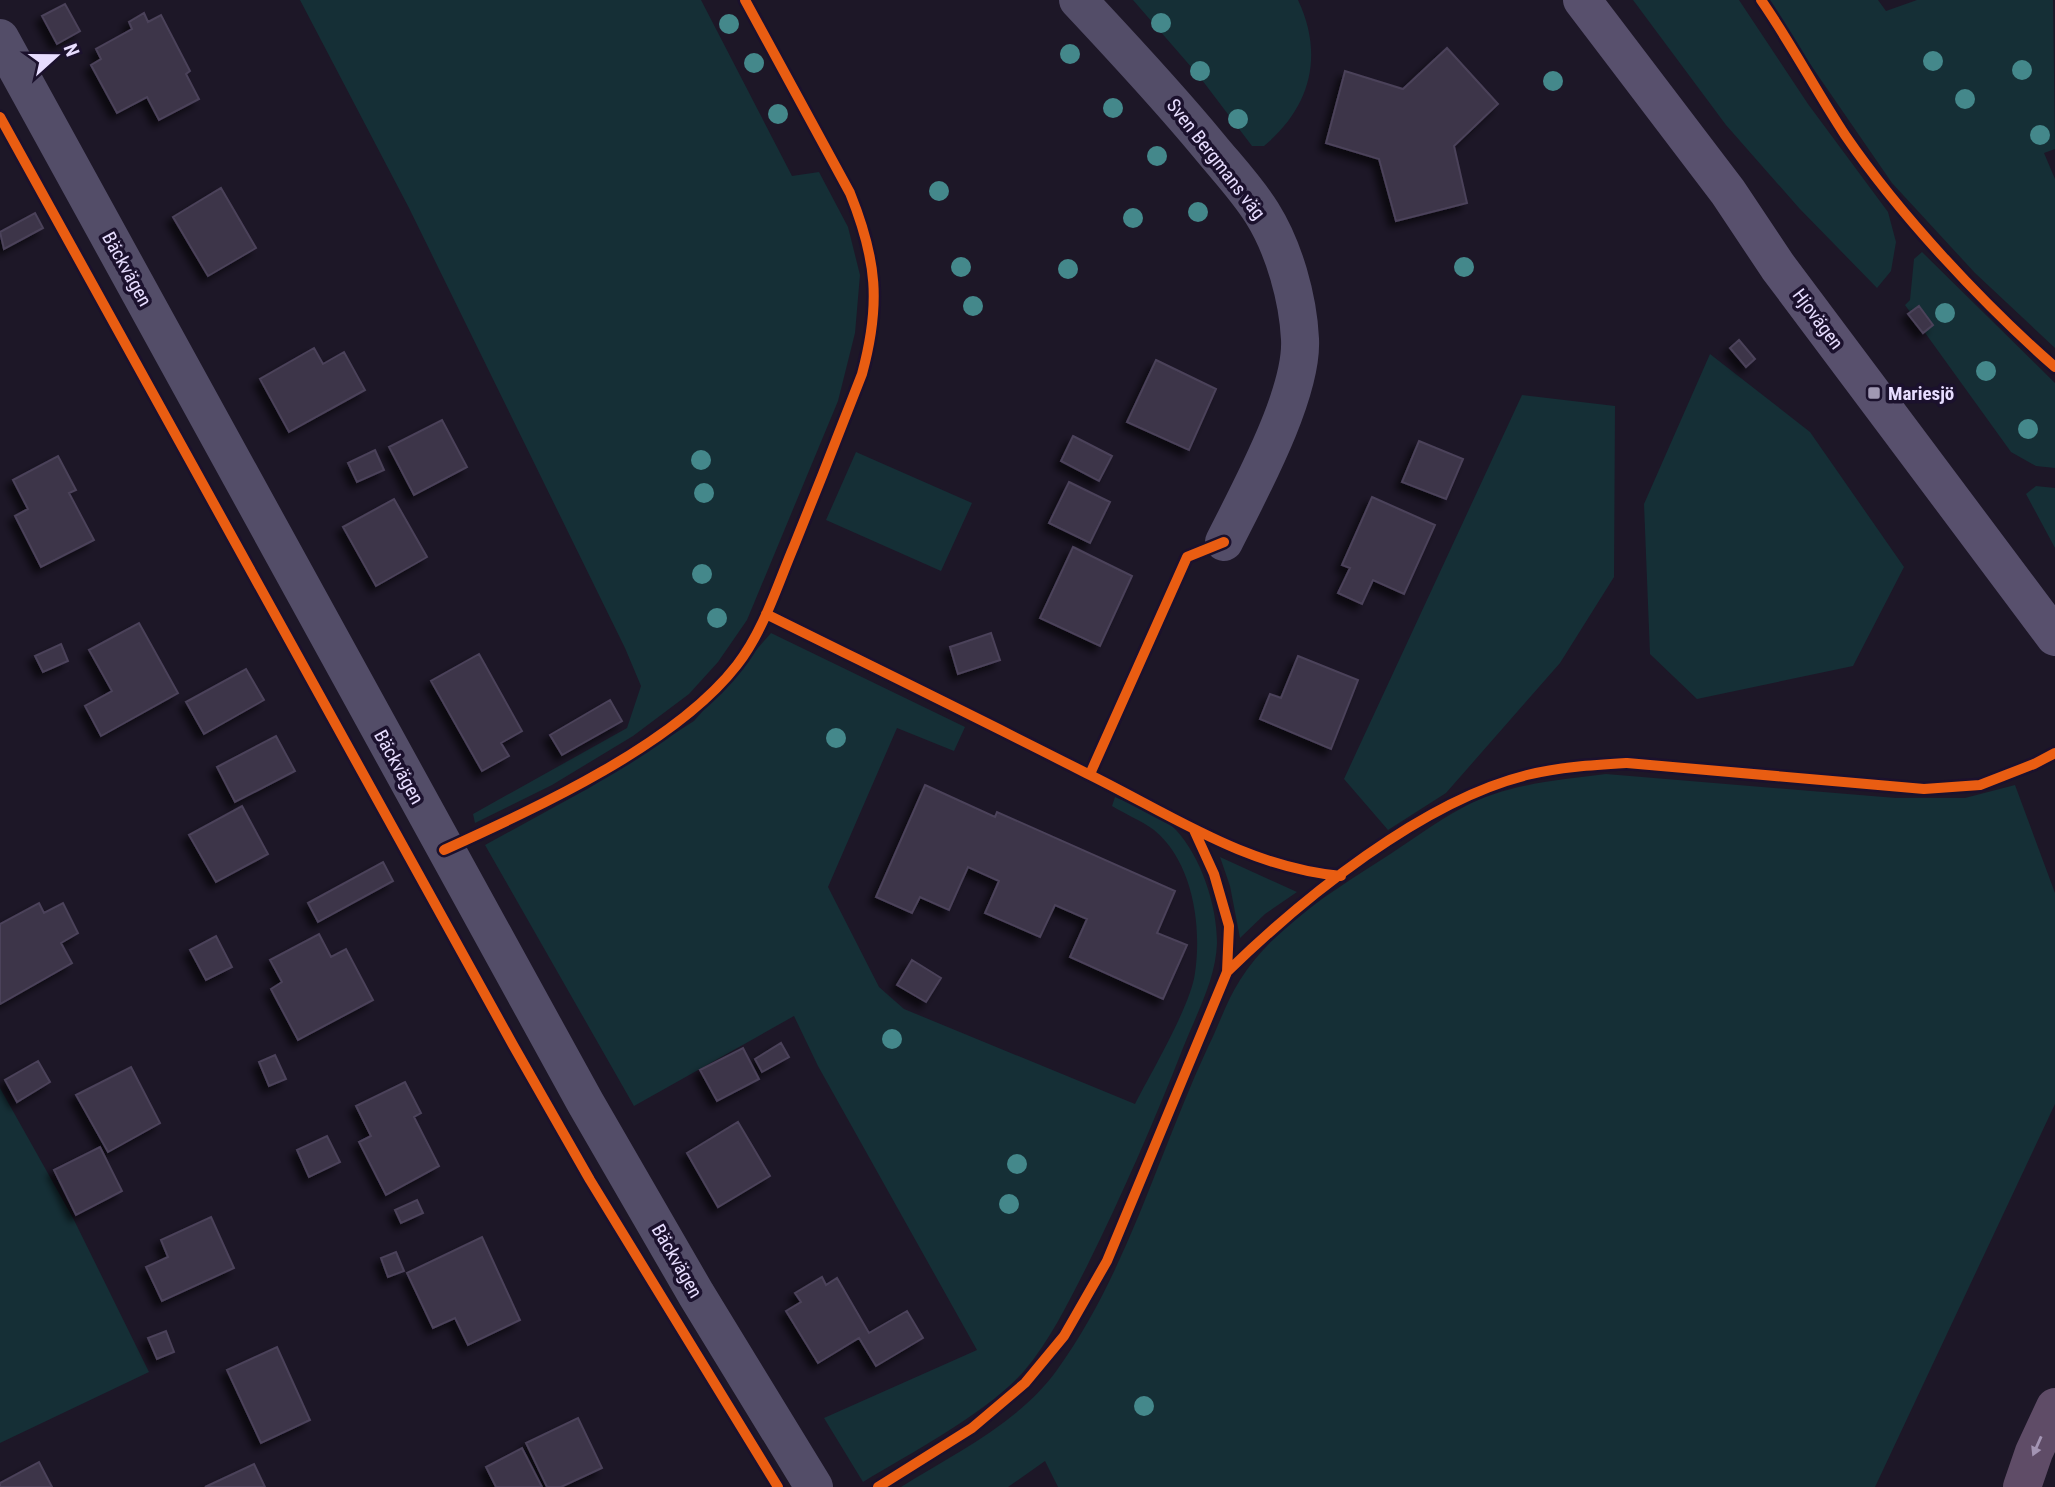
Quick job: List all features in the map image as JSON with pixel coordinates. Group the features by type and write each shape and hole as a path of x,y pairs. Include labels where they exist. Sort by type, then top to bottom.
{"highway":[{"path":"2022,1487 2034,1452 2055,1407"}],"main road":[{"name":"Hjovägen","path":"1582,0 1728,192 1778,267 2055,637"}],"street":[{"name":"Sven Bergmans väg","path":"1078,0 1159,85 1248,193 1263,215 1289,275 1300,341 1289,400 1254,482 1224,542"},
{"name":"Bäckvägen","path":"0,38 585,1102 696,1294 814,1487"}],"green space":[{"path":"300,0 701,0 792,176 819,172 848,227 860,275 855,333 838,401 747,620 718,662 689,694 633,736 552,785 475,823 473,814 627,728 641,686 625,648 409,208"},
{"path":"1133,0 1298,0 1306,20 1311,60 1302,97 1280,131 1264,146 1252,146 1199,76"},
{"path":"1633,0 1739,0 1808,104 1888,212 1896,242 1891,271 1877,288 1799,208 1726,125"},
{"path":"1766,0 1878,0 1886,11 1917,0 2053,0 2055,149 2044,153 2055,179 2055,348 1975,273 1892,183"},
{"path":"1922,252 2055,383 2055,468 2036,466 2011,452 1905,305 1910,300 1914,259"},
{"path":"1710,354 1810,432 1904,567 1853,666 1697,699 1650,654 1644,504"},
{"path":"1522,395 1615,406 1614,577 1560,663 1446,793 1388,830 1344,779"},
{"path":"856,452 972,503 941,571 826,520"},
{"path":"2036,486 2055,488 2055,548 2026,494"},
{"path":"771,633 965,727 954,751 897,728 828,887 879,987 904,1009 1135,1104 1170,1039 1192,987 1197,935 1192,896 1178,859 1154,830 1112,806 1115,797 1163,819 1185,841 1206,882 1216,928 1216,956 1199,1010 1125,1185 1051,1334 1024,1371 990,1402 948,1431 863,1482 824,1418 977,1350 818,1066 794,1016 634,1106 485,845 589,788 694,721"},
{"path":"1606,774 1896,798 1965,798 2015,785 2055,893 2055,1104 1875,1487 1058,1487 1045,1461 1008,1487 901,1487 1005,1421 1042,1389 1057,1370 1082,1333 1103,1294 1231,996 1253,961 1269,944 1323,898 1462,808 1514,788"},
{"path":"1220,857 1297,892 1265,914 1240,938 1230,886"},
{"path":"0,1088 73,1218 149,1372 0,1443"}],"building":[{"path":"65,4 80,31 57,44 42,16"},
{"path":"144,13 148,22 161,15 190,71 186,74 199,99 159,120 147,97 117,113 91,65 101,59 96,49 132,29 129,22"},
{"path":"1447,48 1498,104 1454,146 1467,203 1396,221 1379,159 1326,143 1345,71 1403,89"},
{"path":"221,188 256,248 208,276 173,217"},
{"path":"35,213 43,228 4,249 0,232"},
{"path":"1919,306 1933,325 1923,333 1908,314"},
{"path":"1739,340 1755,359 1746,367 1730,348"},
{"path":"314,348 323,364 344,352 365,390 289,432 260,379"},
{"path":"1156,360 1216,389 1189,450 1127,422"},
{"path":"442,420 467,467 414,495 389,447"},
{"path":"1073,436 1112,456 1099,481 1061,461"},
{"path":"1419,441 1463,459 1446,499 1402,482"},
{"path":"375,450 384,470 357,482 348,463"},
{"path":"58,456 76,490 69,493 94,540 41,567 15,516 28,509 13,480"},
{"path":"1069,482 1110,502 1090,543 1049,523"},
{"path":"1372,497 1435,525 1404,594 1373,580 1362,604 1338,593 1350,568 1342,565"},
{"path":"394,499 427,557 376,586 343,527"},
{"path":"1073,547 1132,576 1100,646 1040,618"},
{"path":"139,623 178,693 101,736 85,706 112,691 89,650"},
{"path":"991,633 1000,660 958,674 950,647"},
{"path":"61,644 68,661 43,672 35,656"},
{"path":"479,654 522,731 501,743 509,756 482,771 431,681"},
{"path":"1298,656 1358,680 1331,749 1260,719 1270,694 1281,698"},
{"path":"246,669 264,700 204,734 186,702"},
{"path":"610,700 622,721 562,755 550,735"},
{"path":"276,736 295,771 235,802 217,767"},
{"path":"925,785 995,817 997,812 1175,891 1157,933 1187,945 1163,999 1070,957 1087,919 1055,905 1040,937 985,913 999,881 968,867 949,910 920,897 912,913 876,897"},
{"path":"242,806 268,854 216,882 189,835"},
{"path":"383,862 393,881 318,922 308,903"},
{"path":"39,903 44,913 63,903 78,933 61,943 72,963 0,1004 0,924"},
{"path":"319,934 331,957 346,949 373,1000 298,1040 271,989 282,982 270,960"},
{"path":"216,936 232,967 206,980 190,950"},
{"path":"912,960 941,978 926,1002 897,985"},
{"path":"781,1043 789,1057 762,1072 755,1059"},
{"path":"743,1048 759,1079 717,1101 700,1070"},
{"path":"275,1055 286,1079 269,1086 259,1062"},
{"path":"38,1061 50,1082 17,1102 5,1080"},
{"path":"131,1067 160,1123 108,1152 76,1095"},
{"path":"405,1082 421,1113 414,1117 439,1166 386,1195 359,1142 371,1136 356,1106"},
{"path":"738,1122 770,1176 718,1207 687,1153"},
{"path":"327,1136 340,1162 309,1177 297,1150"},
{"path":"100,1147 122,1191 76,1215 54,1170"},
{"path":"417,1200 423,1213 401,1223 395,1210"},
{"path":"211,1217 234,1268 162,1301 146,1267 168,1257 161,1240"},
{"path":"482,1237 520,1320 468,1345 455,1318 433,1328 407,1273"},
{"path":"396,1252 404,1271 388,1277 381,1258"},
{"path":"822,1277 826,1285 837,1278 869,1333 907,1311 923,1338 876,1366 859,1338 818,1363 786,1311 801,1302 795,1293"},
{"path":"166,1331 174,1352 157,1359 148,1338"},
{"path":"277,1347 310,1420 261,1443 227,1370"},
{"path":"578,1418 602,1468 561,1487 547,1487 526,1443"},
{"path":"522,1448 542,1487 496,1487 486,1467"},
{"path":"39,1462 52,1487 0,1487 0,1483"},
{"path":"254,1464 265,1487 205,1487"}],"cycle path":[{"path":"444,850 561,794 641,748 678,722 737,665 755,637 769,607 862,374 874,304 871,261 859,217 850,193 745,0"},
{"path":"1761,0 1845,135 1890,196 1971,287 2055,367"},
{"path":"0,117 513,1045 590,1180 778,1487"},
{"path":"1090,774 1187,557 1224,542"},
{"path":"766,614 1209,836 1272,862 1341,876"},
{"path":"1227,972 1257,943 1328,884 1406,829 1487,788 1527,775 1564,768 1627,763 1924,789 1980,785 2055,753"},
{"path":"878,1487 972,1428 1025,1383 1064,1336 1107,1261 1227,972 1229,926 1214,874 1194,830"}],"place":[{"name":"Mariesjö","path":"1874,393"}]}
